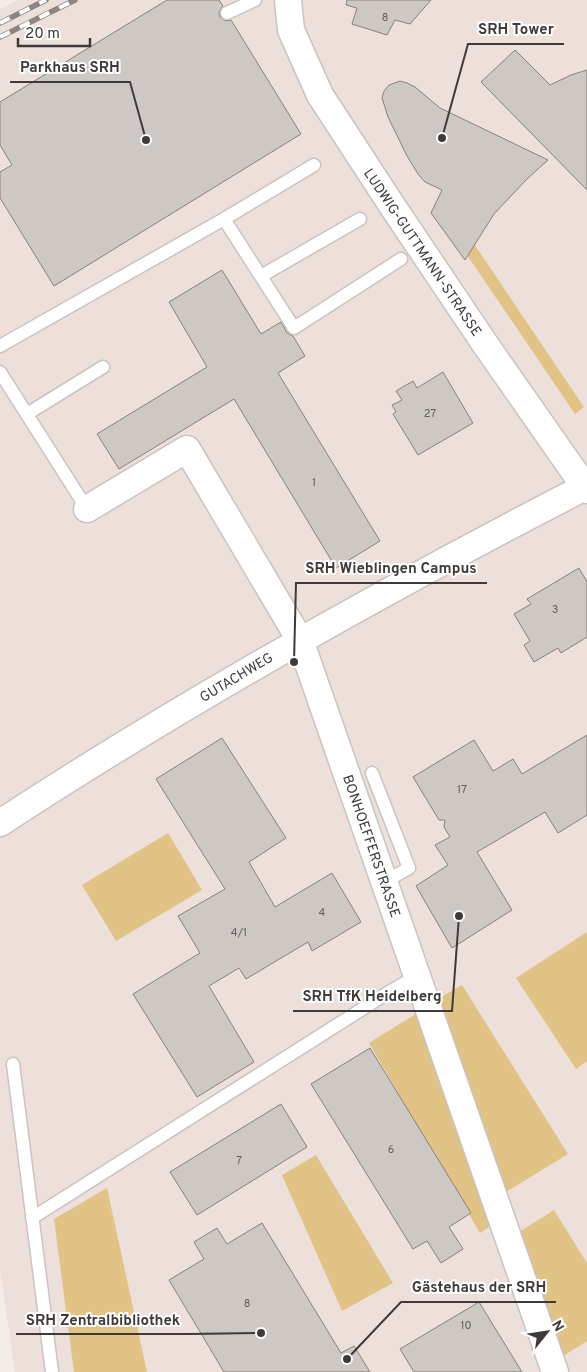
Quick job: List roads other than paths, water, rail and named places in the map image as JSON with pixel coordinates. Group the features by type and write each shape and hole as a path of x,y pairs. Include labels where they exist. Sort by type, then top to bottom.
{"street":[{"name":"LUDWIG-GUTTMANN-STRASSE","path":"288,0 291,30 320,96 464,312 586,489"},
{"name":"BONHOEFFERSTRASSE","path":"87,509 187,449 300,640 555,1372"},
{"name":"GUTACHWEG","path":"0,823 107,754 300,640 465,549 586,489"}],"lane":[{"path":"227,13 255,0"},
{"path":"0,346 224,220 314,165"},
{"path":"261,276 360,219"},
{"path":"224,220 294,328 401,260"},
{"path":"27,414 103,367"},
{"path":"0,372 87,509"},
{"path":"372,773 409,868 384,882"},
{"path":"32,1218 417,976"},
{"path":"13,1064 52,1372"}],"railway":[{"path":"0,23 46,0"},
{"path":"0,37 75,0"}],"place":[{"name":"SRH Tower","path":"442,138"},
{"name":"Parkhaus SRH","path":"146,140"},
{"name":"SRH Wieblingen Campus","path":"294,662"},
{"name":"SRH TfK Heidelberg","path":"459,916"},
{"name":"SRH Zentralbibliothek","path":"261,1333"},
{"name":"Gästehaus der SRH","path":"347,1359"}]}
